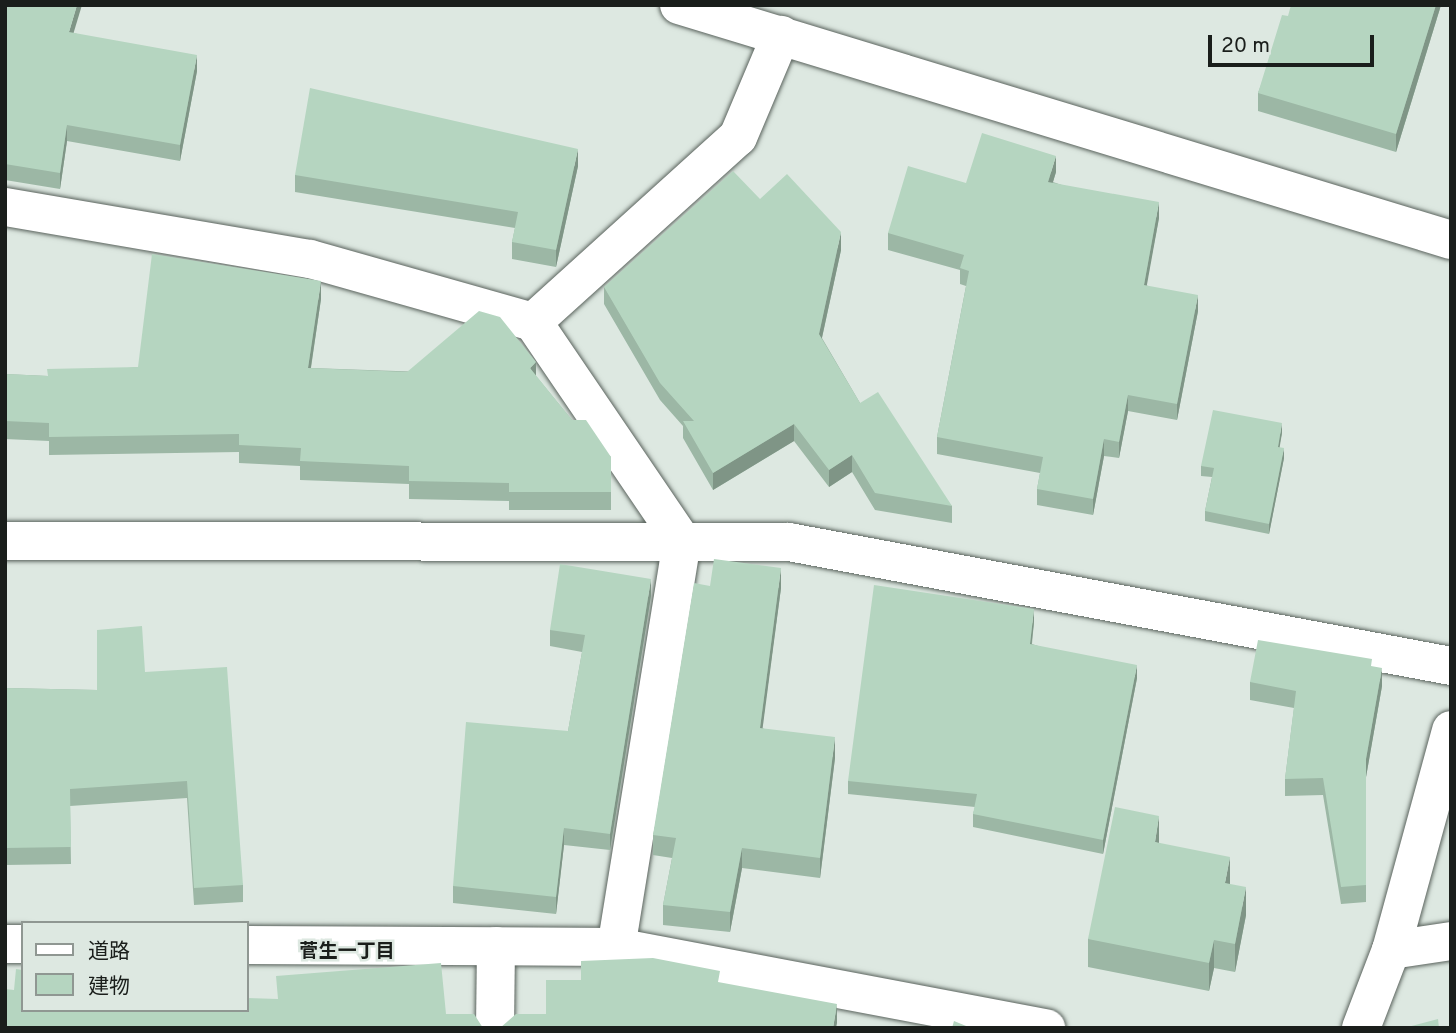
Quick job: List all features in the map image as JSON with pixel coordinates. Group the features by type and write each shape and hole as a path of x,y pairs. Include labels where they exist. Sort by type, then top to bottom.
{"street":[{"path":"679,5 1451,240"},
{"path":"533,322 738,137 781,35"},
{"path":"5,207 310,259 533,322 682,541 616,947"},
{"path":"5,541 789,542 1451,666"},
{"path":"1361,1028 1391,950 1451,730"},
{"path":"1391,950 1451,941"},
{"path":"248,945 616,947 1046,1028"},
{"path":"495,1028 496,946"}],"building":[{"path":"5,5 77,5 69,32 197,55 180,145 67,125 60,173 5,164"},
{"path":"1291,5 1436,5 1396,134 1258,93 1282,15 1288,16"},
{"path":"310,88 578,149 556,250 512,242 518,212 295,175"},
{"path":"982,133 1056,156 1048,182 1159,202 1144,285 1198,295 1177,404 1128,395 1119,442 1104,439 1093,499 1037,489 1043,457 937,437 969,271 960,268 964,255 888,233 908,166 966,183"},
{"path":"733,171 760,199 787,174 841,232 819,334 860,403 878,392 952,506 875,493 852,455 829,470 794,424 713,473 683,421 694,421 660,383 604,287"},
{"path":"152,254 321,281 308,368 407,372 479,311 500,317 536,362 530,368 572,420 586,420 611,457 611,492 509,492 509,483 409,481 409,466 300,461 301,448 239,445 239,434 49,437 49,423 5,421 5,374 48,376 47,369 138,367"},
{"path":"1213,410 1282,423 1278,447 1284,448 1269,524 1205,511 1214,468 1201,466"},
{"path":"714,559 781,568 760,728 835,737 820,858 742,848 730,912 663,905 676,838 653,835 694,583 710,586"},
{"path":"560,564 651,579 610,834 564,828 556,897 453,886 466,722 568,731 585,635 550,630"},
{"path":"874,585 1034,609 1030,644 1137,665 1103,840 973,814 977,794 848,781"},
{"path":"142,626 145,672 227,667 243,885 194,888 187,781 70,789 71,847 5,848 5,688 97,690 97,630"},
{"path":"1258,640 1372,659 1371,666 1382,668 1366,759 1366,885 1341,887 1323,778 1285,779 1296,691 1250,682"},
{"path":"1115,807 1159,816 1155,842 1230,857 1225,883 1246,887 1235,944 1214,940 1209,963 1088,939"},
{"path":"653,958 720,971 718,982 837,1004 833,1028 500,1028 516,1014 546,1014 546,980 581,980 581,961"},
{"path":"441,963 446,1014 474,1014 483,1028 5,1028 5,989 14,990 16,969 21,970 21,1012 248,1012 248,998 278,999 276,976"},
{"path":"1438,1019 1439,1028 1404,1028"},
{"path":"954,1021 971,1028 952,1028"}],"district":[{"name":"菅生一丁目","path":"347,953"}]}
